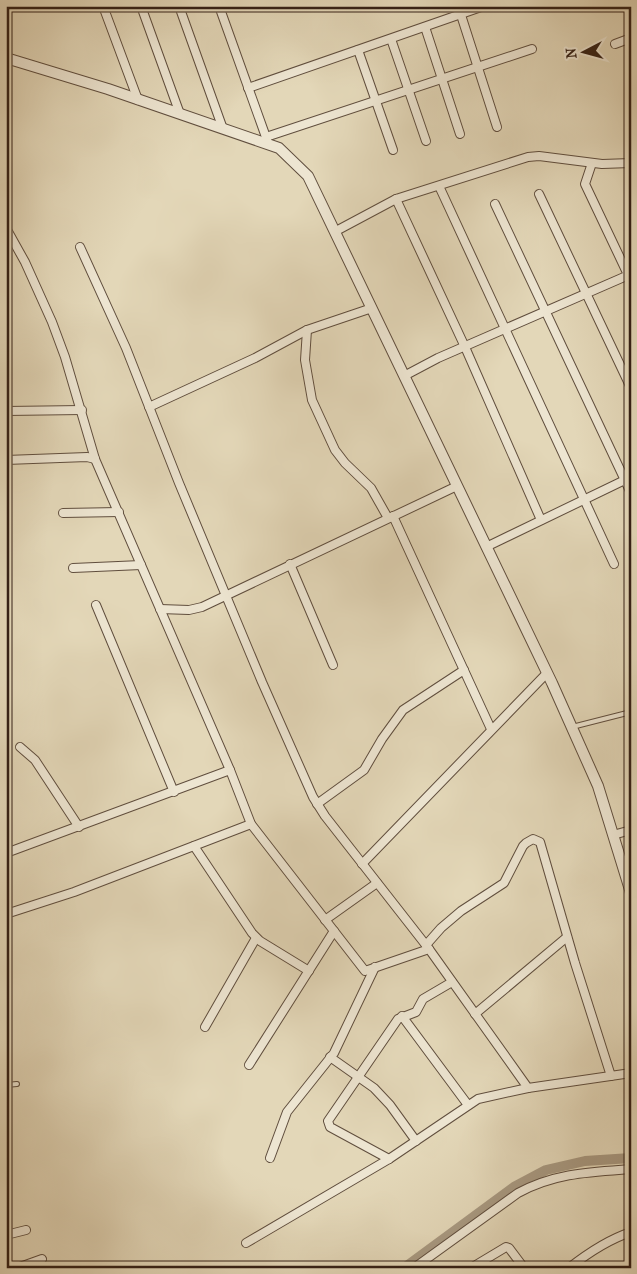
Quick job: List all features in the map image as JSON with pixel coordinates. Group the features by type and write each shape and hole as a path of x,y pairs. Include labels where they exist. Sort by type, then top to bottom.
{"street":[{"path":"103,6 138,100"},
{"path":"141,6 180,114"},
{"path":"180,6 223,129"},
{"path":"219,6 267,141"},
{"path":"248,88 484,6"},
{"path":"461,15 497,127"},
{"path":"425,27 460,134"},
{"path":"615,44 631,38"},
{"path":"391,39 410,90 426,142"},
{"path":"267,141 376,101 532,49"},
{"path":"358,50 393,150"},
{"path":"6,58 223,129 267,141 279,148 308,176 336,231 572,728 598,786 631,894"},
{"path":"336,231 396,199 533,156 592,163 631,163"},
{"path":"404,376 438,358 630,277 585,184 592,163"},
{"path":"439,186 614,564"},
{"path":"539,194 631,388"},
{"path":"396,199 465,347 540,520"},
{"path":"495,204 628,479 631,493"},
{"path":"6,228 25,262 52,322 82,410 95,458 230,770 251,824 365,971 427,947 441,928 461,910 504,883 523,846 526,843 537,840 542,845 567,937 611,1076"},
{"path":"80,247 126,348 262,682 317,804 427,947 528,1088"},
{"path":"149,407 254,358 306,330 372,308"},
{"path":"306,330 304,360 310,395 335,450 372,488 391,517 491,729"},
{"path":"6,411 82,410"},
{"path":"6,460 95,458"},
{"path":"486,546 628,479"},
{"path":"160,609 195,609 457,486"},
{"path":"63,513 119,512"},
{"path":"73,568 141,564"},
{"path":"290,564 333,665"},
{"path":"96,605 174,792"},
{"path":"317,804 364,770 382,738 403,710 464,670"},
{"path":"362,864 547,673"},
{"path":"20,747 35,760 79,826"},
{"path":"6,853 230,770"},
{"path":"6,914 74,892 251,824"},
{"path":"613,835 631,830"},
{"path":"194,846 256,938 308,971"},
{"path":"325,920 377,882"},
{"path":"249,1064 334,931"},
{"path":"475,1014 567,937"},
{"path":"205,1028 256,938"},
{"path":"270,1158 288,1112 330,1057 375,967"},
{"path":"389,1159 330,1127 328,1121 398,1019 416,1012 423,999 452,982"},
{"path":"402,1016 468,1105"},
{"path":"330,1057 374,1088 390,1105 416,1141"},
{"path":"246,1244 389,1159 468,1105 484,1097 528,1088 631,1073"},
{"path":"414,1268 518,1193 535,1184 565,1175 631,1169"},
{"path":"6,1235 26,1230"},
{"path":"569,1268 598,1247 631,1232"},
{"path":"471,1268 506,1247 509,1248 524,1268"},
{"path":"17,1268 42,1259"}],"lane":[{"path":"572,728 631,712"},
{"path":"6,1085 17,1084"}],"waterway":[{"path":"404,1268 514,1187 546,1170 585,1161 631,1158"}]}
